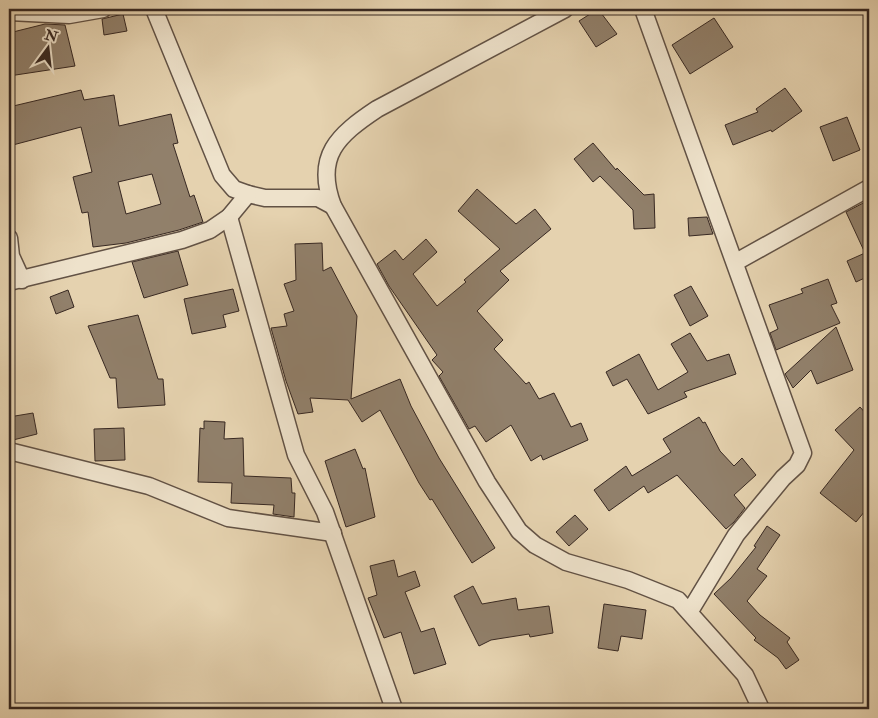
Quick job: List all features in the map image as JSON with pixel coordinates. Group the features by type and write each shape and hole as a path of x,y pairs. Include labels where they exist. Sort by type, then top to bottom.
{"street":[{"path":"9,12 69,15 103,9"},
{"path":"154,9 222,175 234,189 265,198 318,198 334,206"},
{"path":"565,9 377,109 349,128 333,147 326,172 326,187 334,206 487,482 519,531 535,545 566,562 628,580 678,600 690,611 745,675 761,709"},
{"path":"643,9 736,262 803,453 797,465 783,478 736,535 690,611"},
{"path":"736,262 869,188"},
{"path":"9,238 16,281 182,240 210,230 229,217 248,194"},
{"path":"229,217 296,455 325,512 333,533 391,708"},
{"path":"9,451 150,486 228,518 333,533"}],"building":[{"path":"598,9 617,34 596,47 579,21"},
{"path":"123,14 127,31 104,35 102,19"},
{"path":"714,18 733,47 690,74 672,45"},
{"path":"45,24 65,25 75,66 9,76 9,33"},
{"path":"785,88 802,111 772,132 771,130 733,145 725,125 758,112 756,109"},
{"path":"81,90 84,100 114,95 119,126 171,114 178,143 173,144 190,197 194,195 203,222 126,243 93,247 88,212 82,213 73,177 92,172 81,127 9,146 9,107","holes":["152,174 161,204 126,214 118,182"]},
{"path":"847,117 860,150 833,161 820,127"},
{"path":"593,143 616,170 617,168 644,195 654,194 655,228 634,229 633,210 600,176 593,182 574,159"},
{"path":"477,189 516,224 535,209 551,229 500,271 509,280 477,311 503,340 494,349 526,384 529,382 539,399 554,393 571,427 581,423 588,440 543,460 541,455 531,461 511,425 486,442 475,426 469,429 439,376 443,372 432,360 437,355 389,286 377,264 395,250 403,260 426,239 437,252 413,274 437,306 466,282 464,280 500,249 458,211"},
{"path":"869,200 869,276 856,282 847,261 865,253 846,212"},
{"path":"707,217 713,234 689,236 688,218"},
{"path":"322,243 323,271 331,267 357,316 351,399 400,379 411,406 439,458 495,548 472,563 432,499 430,500 419,483 380,410 362,422 348,400 310,398 313,412 298,414 286,381 271,328 287,326 284,314 294,311 284,284 296,280 295,244"},
{"path":"178,251 188,285 144,298 132,262"},
{"path":"828,279 837,303 831,305 840,323 776,350 770,333 778,329 769,305 803,293 801,289"},
{"path":"691,286 708,316 690,326 674,295"},
{"path":"233,289 239,311 223,315 226,327 192,334 184,299"},
{"path":"68,290 74,307 56,314 50,297"},
{"path":"138,315 158,379 163,379 165,405 118,408 116,378 110,378 88,326"},
{"path":"836,327 853,370 817,384 811,370 793,388 785,374"},
{"path":"690,333 707,361 729,354 736,374 684,392 687,397 648,414 627,379 613,386 606,372 639,354 658,390 688,372 671,344"},
{"path":"860,407 869,417 869,506 856,522 820,493 854,450 835,430"},
{"path":"33,413 37,434 9,441 9,417"},
{"path":"699,417 703,423 705,422 720,451 734,466 742,458 756,475 734,495 745,508 734,522 726,529 677,475 648,493 644,486 609,511 594,490 626,466 632,476 671,452 663,439"},
{"path":"204,421 225,422 224,439 243,438 244,476 291,478 292,493 295,493 294,517 273,514 274,505 231,503 232,483 198,482 200,428 204,429"},
{"path":"124,428 125,460 95,461 94,429"},
{"path":"355,449 363,469 365,468 375,517 346,527 325,461"},
{"path":"575,515 588,529 569,546 556,532"},
{"path":"767,526 780,535 757,569 767,576 747,601 760,615 790,638 787,642 799,660 786,669 778,658 754,640 756,638 714,594 731,578 756,547 754,546"},
{"path":"394,560 398,577 415,571 420,586 405,592 421,632 434,628 446,664 414,674 401,632 384,638 368,598 377,595 370,566"},
{"path":"473,586 482,604 516,598 518,610 549,606 553,633 530,637 529,634 491,640 479,646 454,596"},
{"path":"604,604 646,610 642,639 621,636 618,651 598,648"}]}
